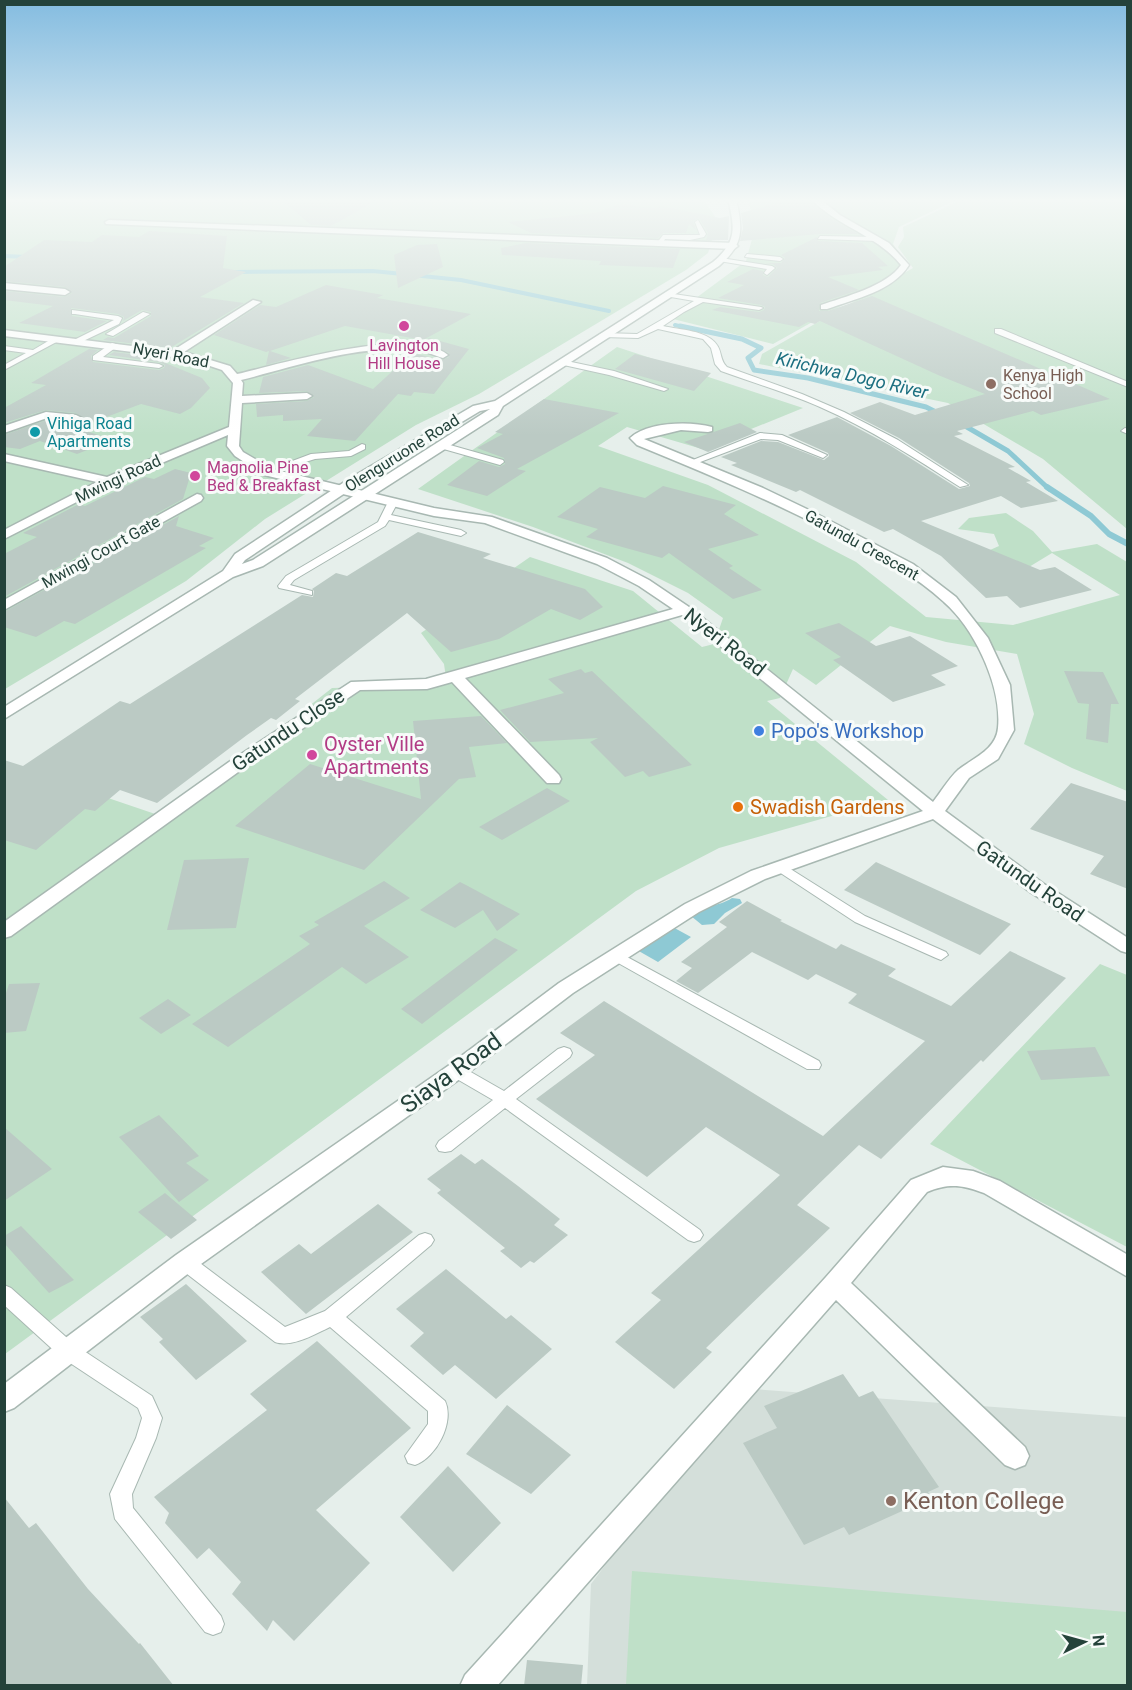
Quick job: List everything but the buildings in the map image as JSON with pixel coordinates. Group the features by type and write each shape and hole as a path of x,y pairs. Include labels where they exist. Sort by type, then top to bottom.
{"street":[{"name":"Olenguruone Road","path":"4,714 228,574 240,557 353,482 477,408 498,404 692,278"},
{"path":"824,307 893,278"},
{"path":"4,286 64,292"},
{"path":"174,354 256,302"},
{"name":"Nyeri Road","path":"4,333 115,345 212,362 226,368 238,383 233,447 268,472 464,518 487,520"},
{"path":"235,378 335,355 382,347 417,349 443,355"},
{"path":"237,400 307,396"},
{"path":"228,574 258,563 494,412 498,404"},
{"path":"4,430 46,415 76,418"},
{"name":"Gatundu Crescent","path":"708,429 695,425 661,430 636,438 640,443 692,462 759,491 908,567 951,600 981,638 1002,684 1006,730 992,755 963,774 935,812"},
{"name":"Mwingi Road","path":"4,535 108,481 233,429"},
{"path":"7,459 108,481"},
{"name":"Nyeri Road","path":"255,463 283,466 473,512 487,520 603,561 644,583 684,610 935,812"},
{"name":"Mwingi Court Gate","path":"4,606 197,498"},
{"name":"Gatundu Close","path":"4,932 235,766 348,690 368,684 428,684 684,610"},
{"path":"456,677 553,779"},
{"name":"Siaya Road","path":"4,1400 185,1262 456,1071 566,988 692,908 758,875 935,812"},
{"name":"Gatundu Road","path":"935,812 1037,888 1128,946"},
{"path":"476,1686 836,1284 919,1186 942,1176 973,1180 992,1187 1128,1267"},
{"path":"836,1284 1015,1456"}],"lane":[{"path":"667,295 759,308"},
{"path":"603,335 638,336 704,299"},
{"path":"75,312 118,318 116,322 79,341"},
{"path":"95,343 146,314"},
{"path":"657,327 711,340 719,364 724,369 847,416 916,454 963,485"},
{"path":"998,331 1128,385"},
{"path":"4,368 58,339"},
{"path":"115,345 96,358 159,366"},
{"path":"4,348 34,352"},
{"path":"562,362 611,372 664,389"},
{"path":"692,462 760,436 771,435 823,455"},
{"path":"442,446 500,462"},
{"path":"283,466 314,456 351,453 362,447"},
{"path":"308,593 283,586 290,578 382,524 388,517 393,502"},
{"path":"388,517 461,533"},
{"path":"781,867 860,919 941,954"},
{"path":"616,956 813,1065"},
{"path":"445,1146 564,1053"},
{"path":"456,1071 504,1100 694,1235"},
{"path":"185,1262 282,1336 301,1331 332,1317 425,1240"},
{"path":"4,1293 68,1351 146,1401 152,1418 146,1438 121,1494 123,1512 213,1624"},
{"path":"332,1317 438,1407 438,1427 415,1456"}],"shaded area":[{"name":"Kenton College","path":"739,1388 1127,1417 1127,1685 587,1686 591,1584"}],"green space":[{"path":"5,278 673,278 479,394 416,425 265,519 186,581 5,689"},
{"path":"723,278 891,278 773,344 669,318"},
{"name":"Kenya High School","path":"896,278 1127,278 1127,529 1043,459 948,403 759,364 762,354"},
{"path":"617,347 803,408 702,449 627,427 598,446 708,485 856,562 926,617 1013,625 1120,595 1052,553 1024,570 963,562 999,546 994,534 958,529 969,518 1006,513 1033,531 1052,552 1097,544 1127,562 1127,791 1072,768 1024,744 1034,714 1017,654 946,642 890,626 816,685 793,669 780,698 767,701 888,800 719,848 636,891 5,1354 5,763 167,818 332,688 447,685 444,664 421,633 530,557 633,591 702,647 714,644 723,618 688,593 628,563 533,527 418,489"},
{"path":"1100,964 1127,975 1127,1247 930,1144"},
{"path":"632,1571 1127,1612 1127,1685 626,1685"}],"water":[{"path":"732,898 740,899 742,903 725,913 714,924 702,925 691,916 701,909"},
{"path":"669,925 691,937 658,962 637,950"}],"waterway":[{"name":"Kirichwa Dogo River","path":"440,278 461,280 609,311"},
{"name":"Kirichwa Dogo River","path":"675,325 687,328"},
{"name":"Kirichwa Dogo River","path":"680,326 742,339 761,348 748,358 754,370 808,378 926,407 940,414"},
{"name":"Kirichwa Dogo River","path":"960,423 1008,451 1049,489"},
{"name":"Kirichwa Dogo River","path":"1047,487 1091,516 1109,534 1128,544"}],"place":[{"name":"Lavington Hill House","path":"404,326"},
{"name":"Kenya High School","path":"991,384"},
{"name":"Vihiga Road Apartments","path":"35,432"},
{"name":"Magnolia Pine Bed & Breakfast","path":"195,476"},
{"name":"Popo's Workshop","path":"759,731"},
{"name":"Oyster Ville Apartments","path":"312,755"},
{"name":"Swadish Gardens","path":"738,807"},
{"name":"Kenton College","path":"891,1501"}]}
